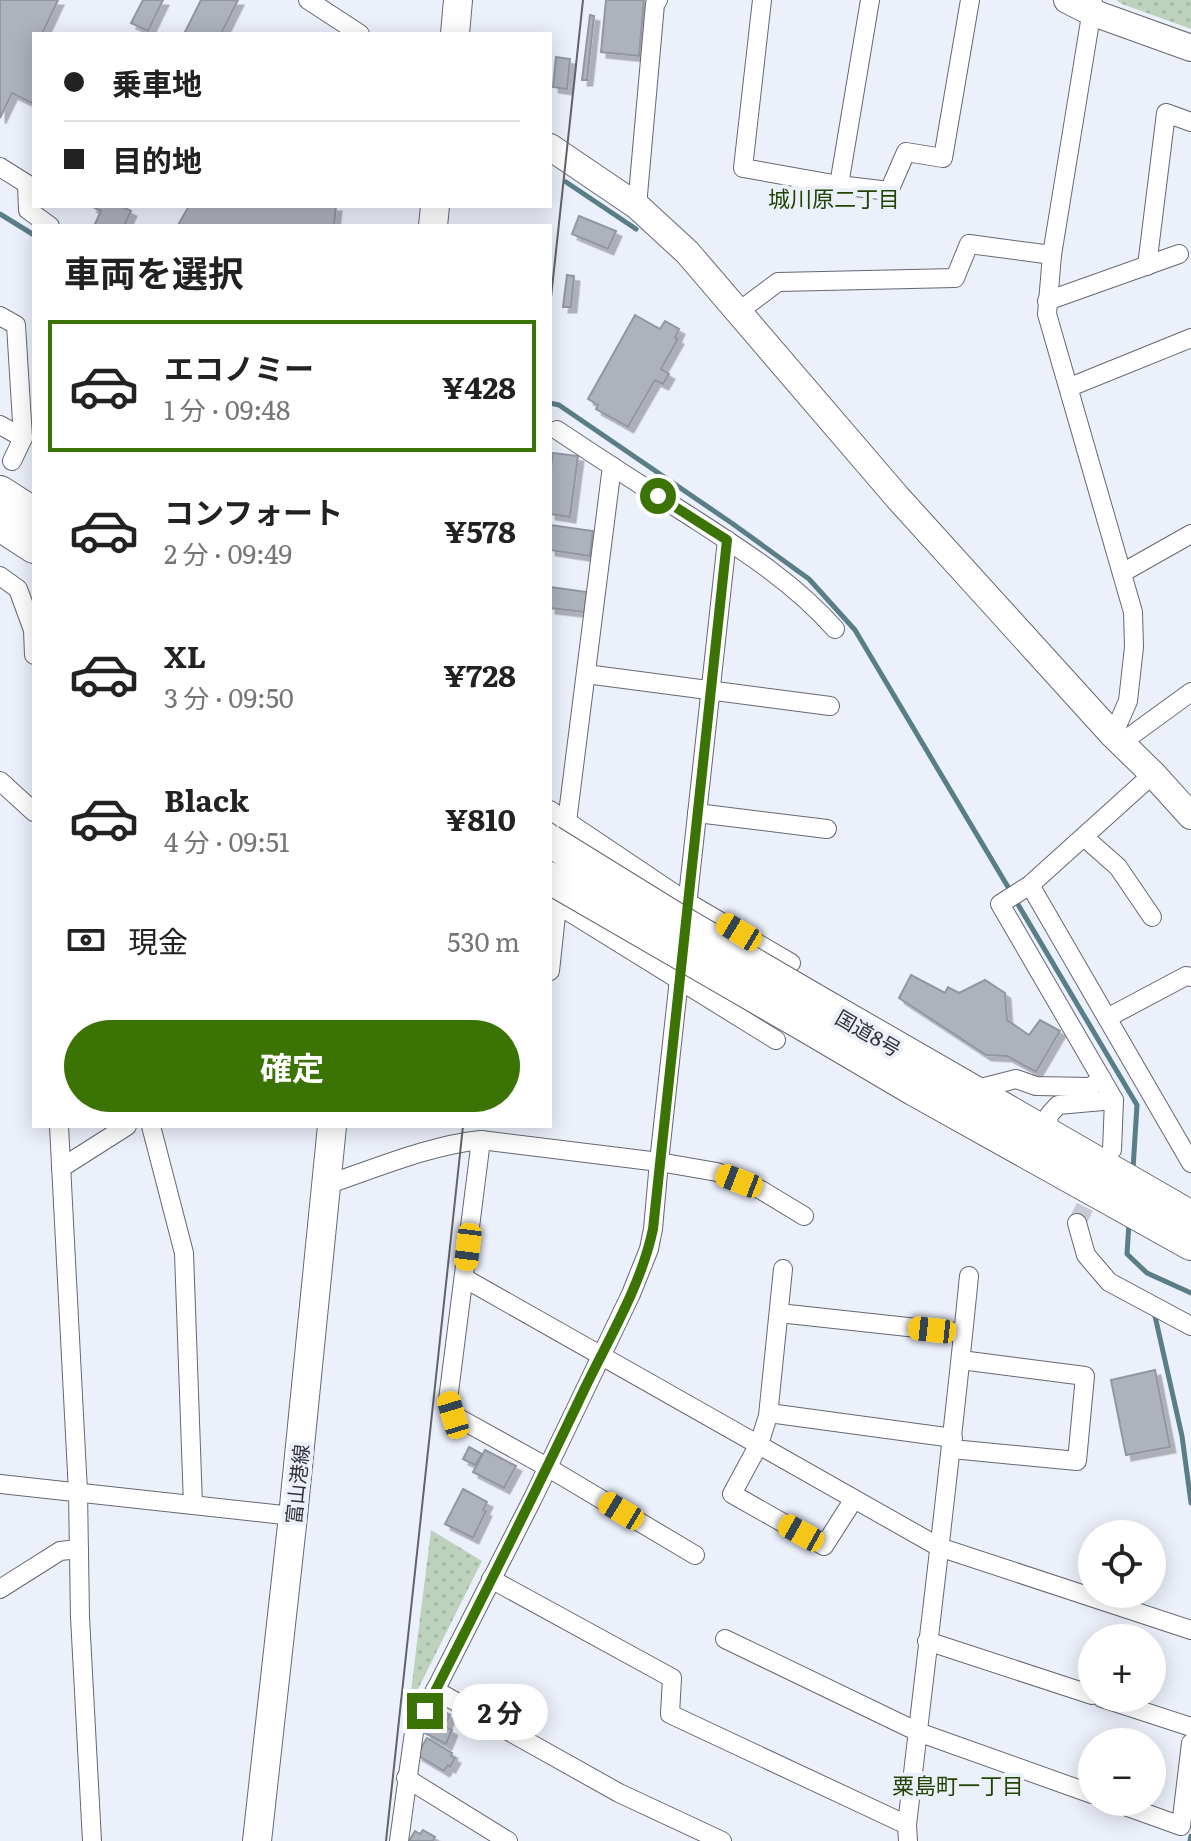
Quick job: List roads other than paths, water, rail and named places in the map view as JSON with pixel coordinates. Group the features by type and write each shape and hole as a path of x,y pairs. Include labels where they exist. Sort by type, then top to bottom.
{"highway":[{"path":"17,457 32,493"},
{"path":"0,492 23,534"},
{"name":"国道8号","path":"558,831 915,1090 1191,1244"},
{"name":"国道8号","path":"552,894 970,1091 1191,1217"}],"main road":[{"path":"455,32 458,0"},
{"name":"富山港線","path":"257,1841 332,1128"}],"street":[{"path":"308,0 357,32"},
{"path":"637,206 655,4 658,0"},
{"path":"762,0 743,168 889,191 906,152 943,158 970,0"},
{"path":"839,185 870,0"},
{"path":"1067,0 1092,6 1191,48"},
{"path":"1092,6 1052,255 1047,314 1133,612 1134,647 1128,701 1117,739"},
{"path":"1147,266 1166,113 1191,122"},
{"path":"552,148 637,206 687,252 898,498 1191,816"},
{"path":"0,167 27,184 28,210 47,224"},
{"path":"738,312 778,282 955,278 969,244 1052,255"},
{"path":"1047,301 1179,254"},
{"path":"17,325 17,457"},
{"path":"1070,387 1191,338"},
{"path":"0,425 17,457"},
{"path":"557,430 786,581 835,629"},
{"path":"612,466 586,674 558,831 552,894 776,1040"},
{"path":"1122,573 1191,534"},
{"path":"399,1841 414,1732 547,1467 631,1294 649,1249 727,540"},
{"path":"0,576 18,589 32,627"},
{"path":"586,674 830,706"},
{"path":"1117,739 1191,692"},
{"path":"1112,1150 1114,1100 1000,904 1030,885 1153,774"},
{"path":"0,781 32,810"},
{"path":"697,813 827,829"},
{"path":"558,831 791,963"},
{"path":"1084,837 1118,867 1152,917"},
{"path":"1030,885 1191,1163"},
{"path":"1107,1018 1186,976 1191,977"},
{"path":"970,1091 1016,1079 1036,1086 1090,1087 1102,1079"},
{"path":"1047,1134 1049,1115 1058,1105 1114,1100"},
{"path":"59,1128 92,1841"},
{"path":"61,1168 124,1128"},
{"path":"152,1128 184,1253 193,1505"},
{"path":"532,1146 534,1128"},
{"path":"326,1185 461,1142 481,1140 717,1172 761,1190 804,1216"},
{"path":"481,1140 448,1400 453,1415 695,1555"},
{"path":"1077,1223 1086,1255 1109,1282 1191,1326"},
{"path":"783,1269 769,1413 759,1444 732,1494 824,1546 854,1499"},
{"path":"491,1579 672,1678 670,1714 908,1833 969,1276"},
{"path":"464,1278 939,1547 1191,1630"},
{"path":"779,1313 963,1333"},
{"path":"769,1413 1077,1461 1085,1376 961,1360"},
{"path":"0,1484 293,1516"},
{"path":"0,1589 60,1551 79,1549"},
{"path":"725,1639 918,1732 1078,1789"},
{"path":"927,1641 1078,1690"},
{"path":"435,1690 619,1793 722,1841"},
{"path":"1145,1712 1191,1727"},
{"path":"1153,1816 1181,1826 1191,1743"},
{"path":"406,1778 508,1841"}],"waterway":[{"path":"566,182 636,229"},
{"path":"0,214 32,234"},
{"path":"552,403 559,405 809,579 855,630 1011,892"},
{"path":"1016,901 1137,1105 1133,1169"},
{"path":"1129,1223 1127,1254 1147,1273 1191,1293"},
{"path":"1155,1316 1182,1436 1191,1503"},
{"path":"1190,1841 1191,1836"}],"tunnel":[{"path":"1077,1223 1097,1182"}],"tram line":[{"path":"552,288 583,0"},
{"path":"386,1841 463,1128"}],"district":[{"name":"城川原二丁目","path":"834,197"},
{"name":"粟島町一丁目","path":"958,1784"}]}
